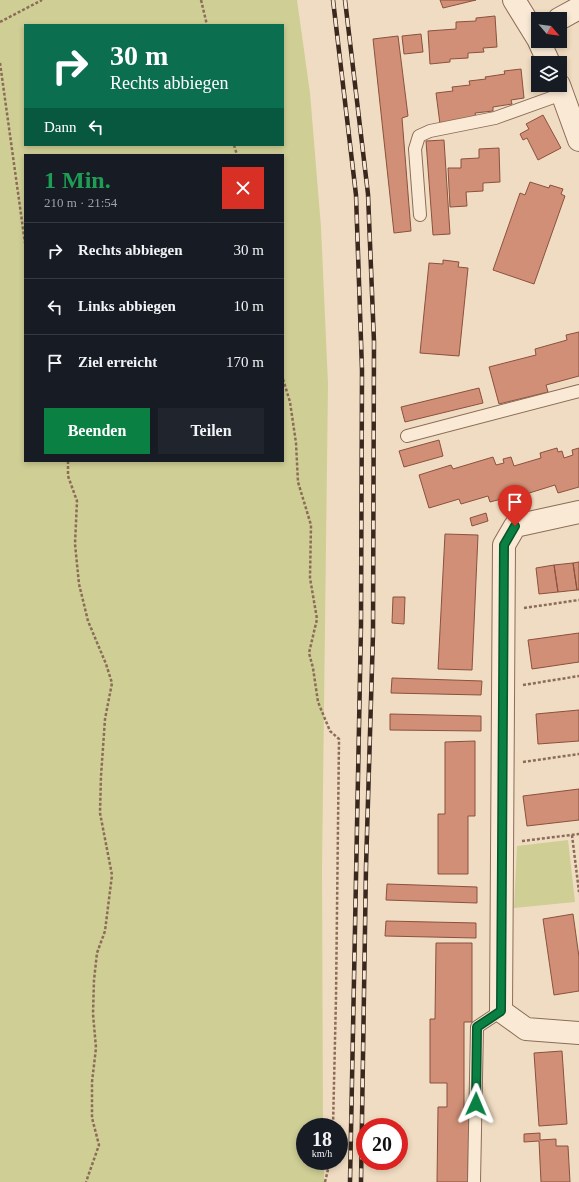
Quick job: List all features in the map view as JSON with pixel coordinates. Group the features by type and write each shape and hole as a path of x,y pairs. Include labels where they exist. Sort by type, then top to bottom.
{"street":[{"path":"514,0 531,26"},
{"path":"567,15 579,8"},
{"path":"561,92 579,140"},
{"path":"579,512 515,526 504,545 501,1011 526,1029 579,1033"}],"lane":[{"path":"420,215 415,149 418,136 430,131 495,118 553,92"},
{"path":"407,436 579,391"},
{"path":"474,1182 477,1027 501,1011"}],"path":[{"path":"0,22 42,0"},
{"path":"201,1 207,24"},
{"path":"0,63 24,236"},
{"path":"284,382 290,402 296,443 298,482 311,525 310,578 317,619 309,653 313,668 318,702 330,731 339,739 333,1118"},
{"path":"68,462 68,476 77,501 75,544 79,584 88,621 106,664 112,684 105,719 100,813 112,875 105,931 97,953 94,980 93,1014 96,1048 92,1082 92,1118 99,1145 86,1182"},
{"path":"504,610 579,600"},
{"path":"503,688 579,676"},
{"path":"502,764 579,754"},
{"path":"502,844 579,834"},
{"path":"572,835 579,892"},
{"path":"326,1182 328,1170"}],"shaded area":[{"path":"0,0 297,0 310,93 321,227 328,384 322,869 323,1118 296,1118 296,1170 324,1170 324,1182 0,1182"},
{"path":"568,840 575,902 514,908 517,846"}],"building":[{"path":"440,0 476,0 443,8"},
{"path":"495,16 497,47 483,48 484,52 468,53 468,58 450,59 450,62 430,64 428,31 456,29 456,22 476,21 476,18"},
{"path":"421,34 423,52 404,54 402,36"},
{"path":"398,36 408,116 402,118 411,231 394,233 373,39"},
{"path":"521,69 524,98 511,100 512,104 493,107 493,111 475,113 476,117 459,119 459,121 440,124 436,93 453,91 452,87 470,85 469,81 486,79 485,77 505,74 504,71"},
{"path":"543,115 561,148 538,160 527,138 523,140 520,134 529,129 526,124"},
{"path":"444,140 450,234 433,235 426,141"},
{"path":"499,148 500,182 483,183 483,191 466,192 467,206 450,207 448,168 461,168 461,159 479,158 479,149"},
{"path":"530,182 549,188 550,185 563,189 561,194 565,196 534,284 493,270 520,193 525,195"},
{"path":"443,260 459,262 458,267 468,268 459,356 420,353 429,263 443,264"},
{"path":"579,332 579,376 546,385 548,392 499,404 489,367 536,355 535,349 567,340 566,335"},
{"path":"479,388 483,403 405,422 401,407"},
{"path":"439,440 443,456 404,467 399,451"},
{"path":"557,448 558,452 562,451 564,458 573,455 572,450 579,448 579,487 558,493 555,485 526,494 524,489 519,490 520,494 490,502 488,496 461,504 459,499 429,508 419,475 451,465 453,469 493,457 496,465 504,463 503,459 511,457 514,466 541,458 540,453"},
{"path":"486,513 488,521 472,526 470,518"},
{"path":"445,534 478,535 472,670 438,669"},
{"path":"579,562 579,590 577,590 573,563"},
{"path":"573,563 577,590 558,592 554,565"},
{"path":"554,565 558,592 539,594 536,568"},
{"path":"393,597 405,597 404,624 392,623"},
{"path":"579,633 579,662 532,669 528,640"},
{"path":"392,678 482,681 481,695 391,693"},
{"path":"579,710 579,741 538,744 536,714"},
{"path":"390,714 481,716 481,731 390,730"},
{"path":"475,741 475,816 468,816 468,874 438,874 438,814 445,814 445,742"},
{"path":"579,789 579,820 527,826 523,796"},
{"path":"387,884 477,887 477,903 386,900"},
{"path":"573,914 579,957 579,991 554,995 543,919"},
{"path":"386,921 476,923 476,938 385,936"},
{"path":"436,943 472,943 472,1022 464,1022 464,1109 469,1109 468,1182 437,1182 438,1107 447,1107 447,1083 430,1083 430,1019 435,1019"},
{"path":"562,1051 567,1124 539,1126 534,1053"},
{"path":"540,1133 540,1140 556,1139 556,1146 568,1146 570,1182 541,1182 539,1141 524,1142 524,1134"}],"railway":[{"path":"333,0 356,195 362,370 361,625 350,1182"},
{"path":"345,0 368,194 374,342 373,634 366,867 361,1182"}],"route":[{"path":"476,1104 477,1027 501,1011 504,545 515,526"}]}
